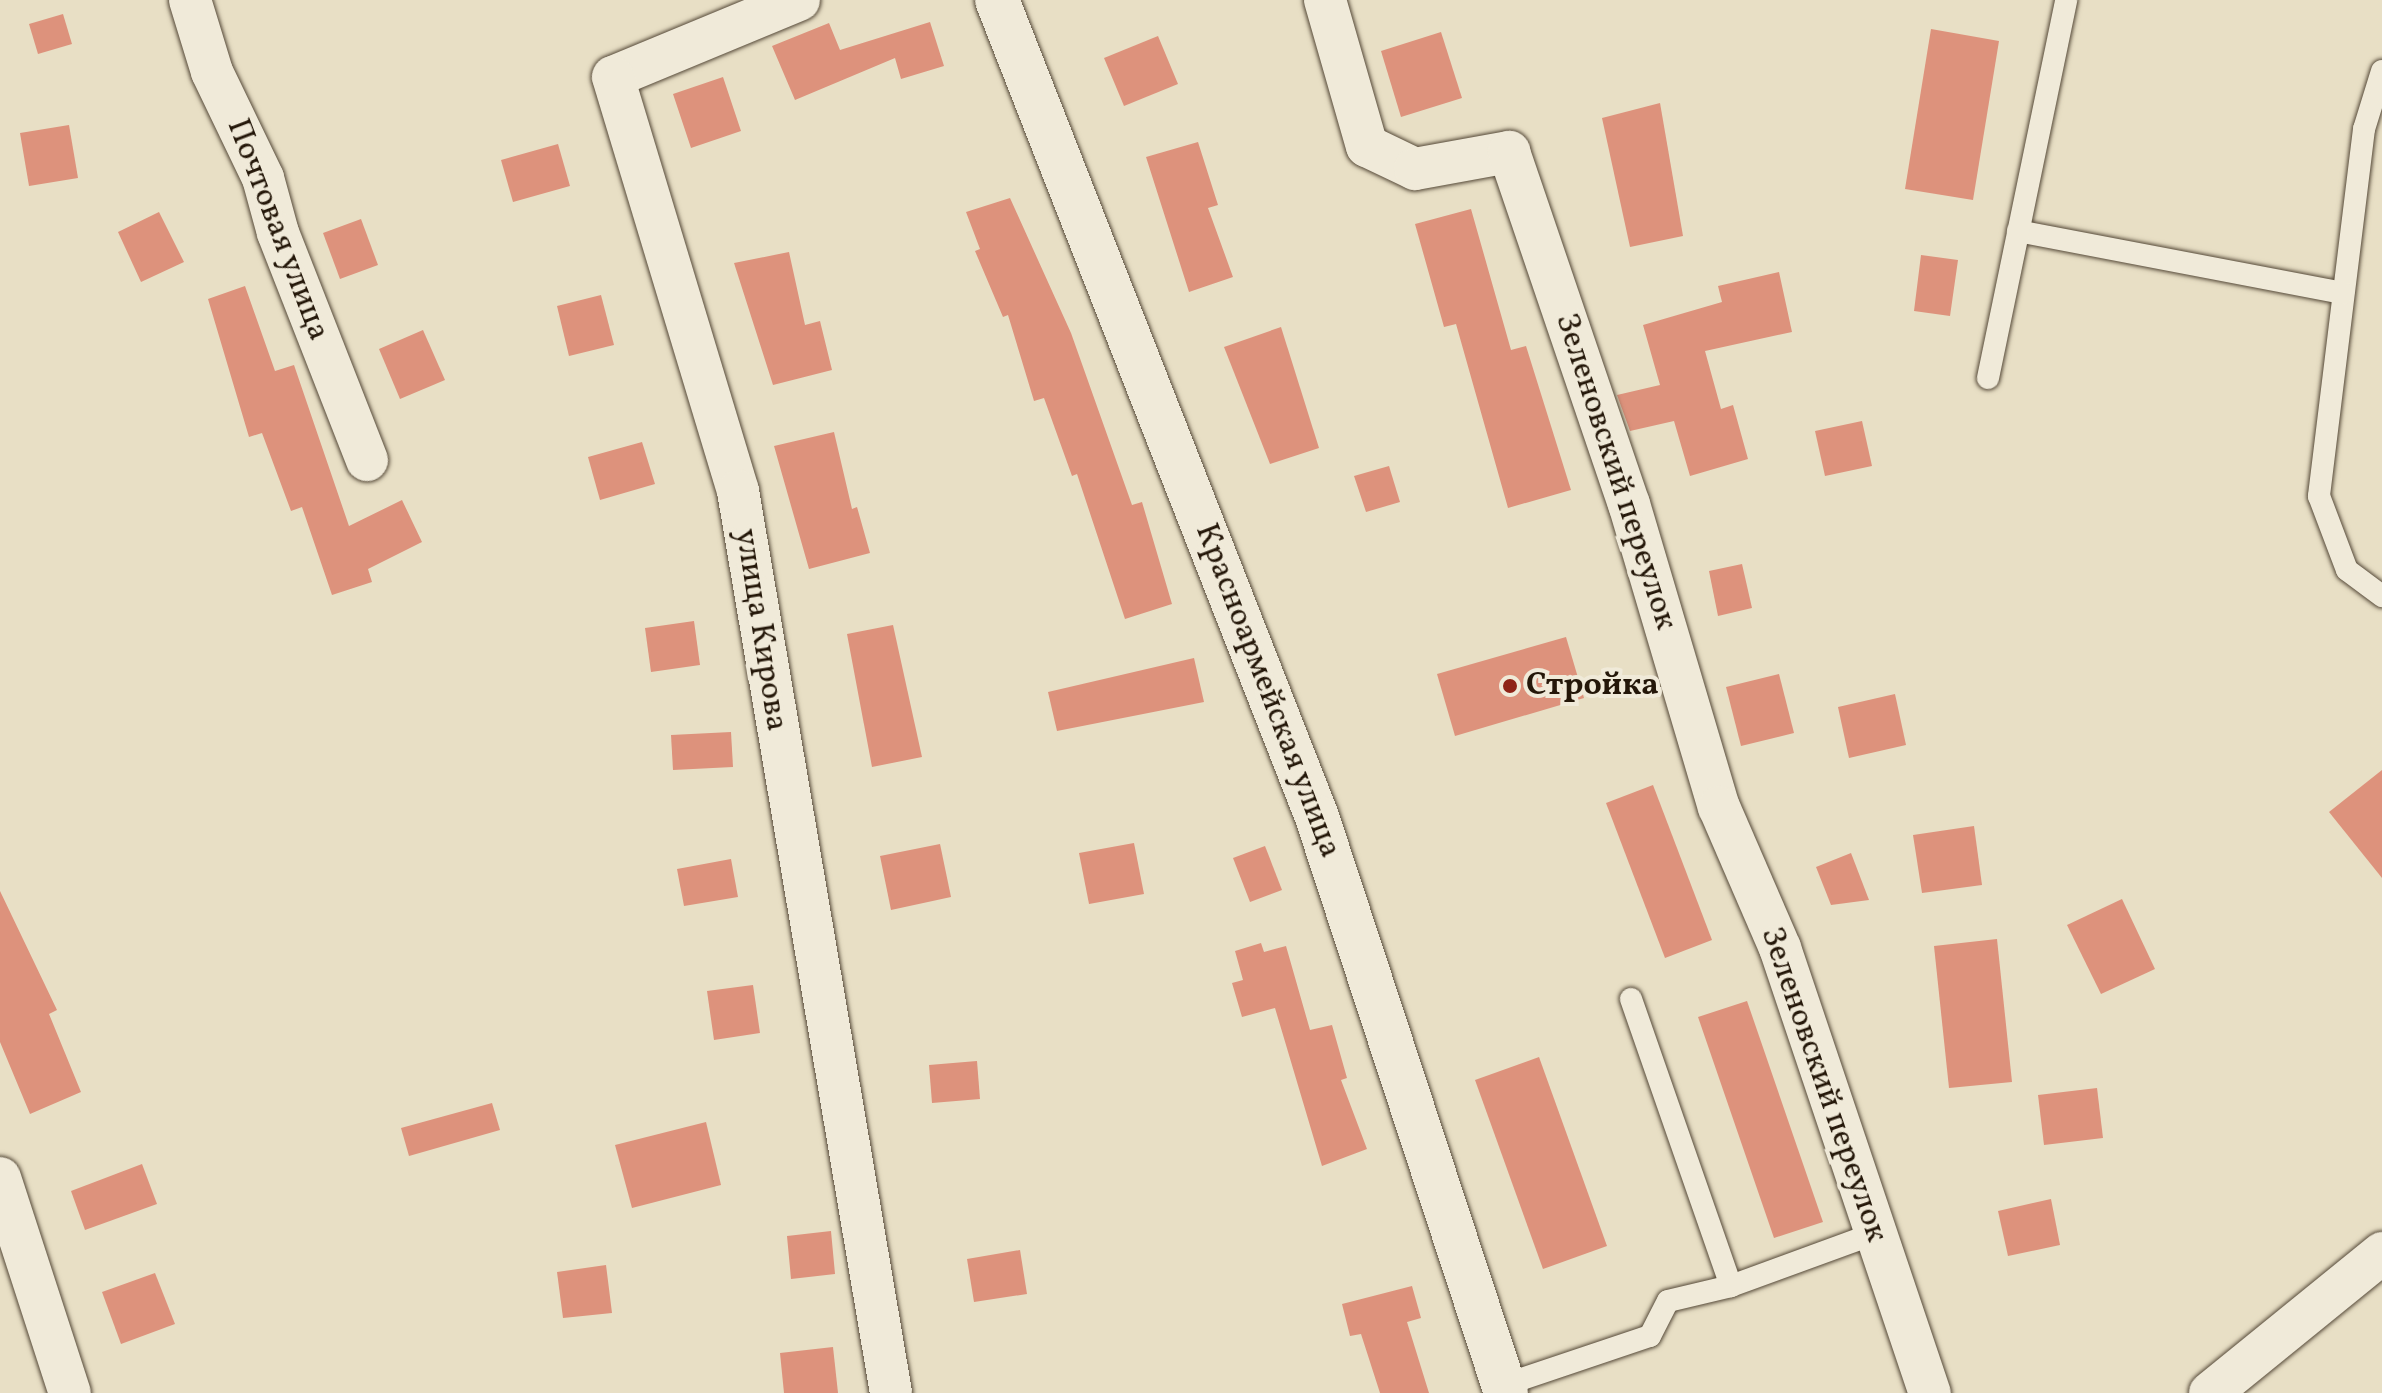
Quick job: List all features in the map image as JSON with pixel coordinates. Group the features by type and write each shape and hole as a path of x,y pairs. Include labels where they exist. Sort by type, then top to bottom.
{"street":[{"name":"Почтовая улица","path":"190,0 212,72 263,178 278,233 367,460"},
{"name":"улица Кирова","path":"799,0 613,77 738,491 891,1393"},
{"name":"Красноармейская улица","path":"997,0 1317,817 1505,1389"},
{"name":"Зеленовский переулок","path":"1325,0 1367,146 1415,169 1509,152 1629,504 1719,807 1780,948 1873,1234 1930,1393"},
{"path":"0,1178 70,1393"},
{"path":"2210,1393 2382,1253"}],"lane":[{"path":"1988,378 2066,0"},
{"path":"2382,71 2364,129 2319,496 2347,570 2382,596"},
{"path":"2018,231 2343,293"},
{"path":"1631,999 1731,1286"},
{"path":"1505,1389 1650,1336 1668,1301 1731,1286 1873,1234"}],"building":[{"path":"63,14 72,44 38,54 29,24"},
{"path":"930,22 944,66 901,79 895,58 795,100 772,46 829,23 840,50"},
{"path":"1931,29 1999,41 1973,200 1905,189"},
{"path":"1441,32 1462,98 1401,117 1381,51"},
{"path":"1158,36 1178,84 1124,106 1104,58"},
{"path":"723,77 741,131 691,148 673,94"},
{"path":"1660,103 1683,236 1630,247 1602,118"},
{"path":"69,125 78,178 29,186 20,133"},
{"path":"1198,142 1218,205 1208,208 1233,277 1189,292 1146,157"},
{"path":"558,144 570,186 513,202 501,160"},
{"path":"1010,198 1071,333 1132,505 1142,502 1172,604 1125,619 1077,474 1072,476 1044,398 1034,401 1008,315 1003,317 975,251 980,249 966,212"},
{"path":"1471,209 1511,350 1526,346 1571,490 1508,508 1456,324 1444,327 1415,224"},
{"path":"159,212 184,262 141,282 118,232"},
{"path":"361,219 378,265 340,279 323,233"},
{"path":"789,252 805,325 820,321 832,370 773,385 734,263"},
{"path":"1921,255 1958,260 1950,316 1914,311"},
{"path":"1779,272 1792,332 1705,351 1721,409 1733,405 1748,459 1690,476 1674,421 1630,431 1617,395 1660,385 1643,325 1722,302 1718,286"},
{"path":"245,286 275,371 294,365 349,526 402,500 422,542 368,569 372,582 332,595 302,507 291,511 262,433 249,437 208,299"},
{"path":"601,295 614,345 569,356 557,306"},
{"path":"1281,327 1319,448 1270,464 1224,347"},
{"path":"423,330 445,380 400,399 379,349"},
{"path":"1862,421 1872,466 1825,476 1815,431"},
{"path":"834,432 852,509 857,507 870,553 809,569 774,446"},
{"path":"642,442 655,484 600,500 588,457"},
{"path":"1389,466 1400,502 1366,512 1354,476"},
{"path":"1742,564 1752,608 1718,616 1709,571"},
{"path":"694,621 700,665 651,672 645,628"},
{"path":"893,625 922,757 872,767 847,634"},
{"name":"Стройка","path":"1566,637 1584,698 1455,736 1437,674"},
{"path":"1194,658 1204,702 1057,731 1048,692"},
{"path":"1779,674 1794,733 1741,746 1726,687"},
{"path":"1895,694 1906,745 1849,758 1838,707"},
{"path":"731,732 733,767 673,770 671,735"},
{"path":"2382,770 2382,878 2329,812"},
{"path":"1653,785 1712,940 1665,958 1606,803"},
{"path":"1974,826 1982,885 1922,893 1913,835"},
{"path":"1134,843 1144,894 1089,904 1079,853"},
{"path":"940,844 951,897 891,910 880,856"},
{"path":"1265,846 1282,890 1250,902 1233,858"},
{"path":"1851,853 1869,900 1831,905 1816,867"},
{"path":"731,859 738,897 684,906 677,869"},
{"path":"0,891 57,1010 49,1014 81,1092 30,1114 0,1042"},
{"path":"2122,899 2155,969 2101,994 2067,925"},
{"path":"1997,939 2012,1082 1949,1088 1934,946"},
{"path":"1261,943 1264,952 1286,946 1310,1030 1332,1025 1347,1078 1341,1080 1367,1149 1322,1166 1275,1008 1242,1017 1232,983 1243,980 1235,951"},
{"path":"753,985 760,1033 714,1040 707,991"},
{"path":"1747,1001 1823,1222 1774,1238 1698,1017"},
{"path":"1539,1057 1607,1246 1543,1269 1475,1080"},
{"path":"977,1061 980,1099 932,1103 929,1065"},
{"path":"2097,1088 2103,1138 2044,1145 2038,1095"},
{"path":"492,1103 500,1130 409,1156 401,1128"},
{"path":"706,1122 721,1185 632,1208 615,1145"},
{"path":"142,1164 157,1204 85,1230 71,1191"},
{"path":"2051,1199 2060,1245 2008,1256 1998,1211"},
{"path":"831,1231 835,1274 791,1279 787,1236"},
{"path":"1020,1250 1027,1294 974,1302 967,1259"},
{"path":"606,1265 612,1313 563,1318 557,1272"},
{"path":"155,1273 175,1324 121,1344 102,1292"},
{"path":"1412,1286 1421,1318 1407,1322 1429,1393 1380,1393 1361,1334 1350,1336 1342,1304"},
{"path":"833,1347 838,1393 784,1393 780,1353"}],"place":[{"name":"Стройка","path":"1510,686"}]}
